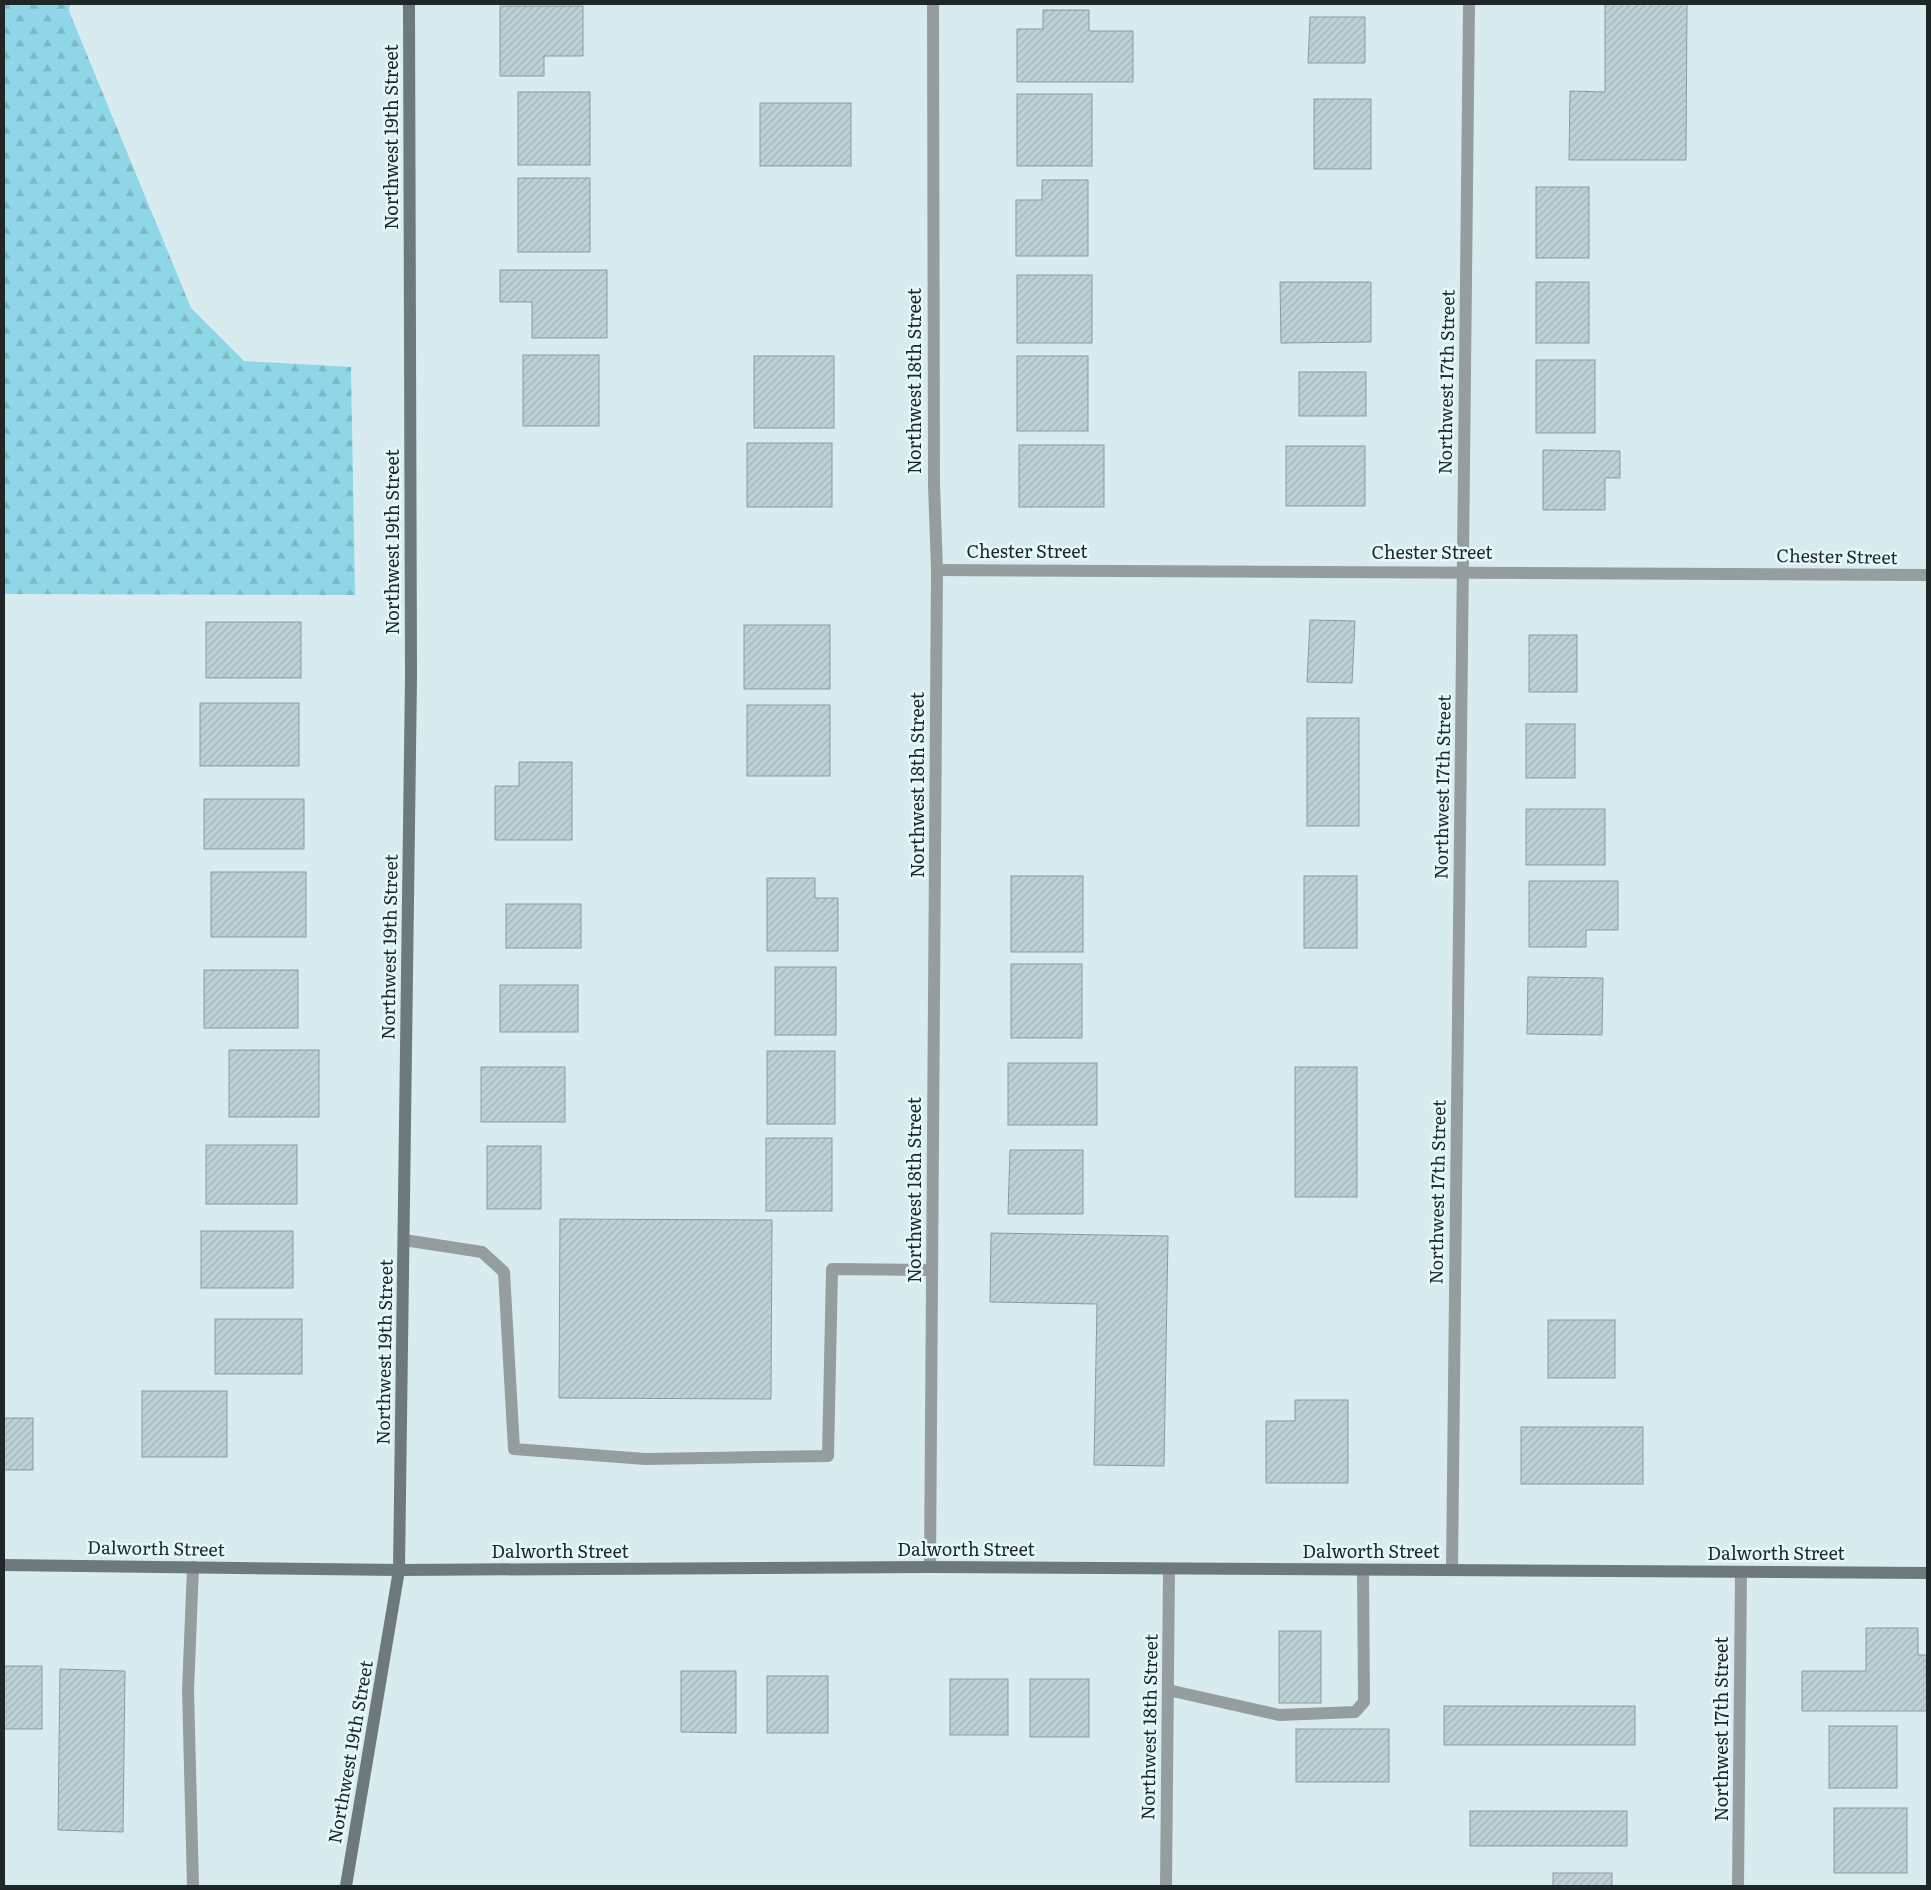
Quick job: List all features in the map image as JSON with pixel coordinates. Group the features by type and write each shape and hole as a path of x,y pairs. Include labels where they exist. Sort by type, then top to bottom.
{"street":[{"name":"Northwest 19th Street","path":"346,1886 400,1570 411,677 409,4"},
{"name":"Northwest 18th Street","path":"930,1567 937,570 934,485 933,4"},
{"name":"Northwest 17th Street","path":"1452,1570 1468,4"},
{"name":"Chester Street","path":"937,570 1462,571 1927,575"},
{"path":"404,1240 482,1252 504,1272 514,1449 645,1459 828,1456 832,1269 932,1270"},
{"name":"Dalworth Street","path":"4,1565 400,1570 930,1567 1927,1573"},
{"path":"193,1567 188,1690 193,1886"},
{"name":"Northwest 18th Street","path":"1166,1886 1169,1568"},
{"path":"1168,1690 1279,1715 1354,1712 1364,1702 1363,1570"},
{"name":"Northwest 17th Street","path":"1738,1886 1741,1572"}],"green space":[{"path":"4,4 70,4 69,11 191,308 244,361 351,367 355,595 4,594"}],"building":[{"path":"1605,4 1687,4 1686,160 1569,160 1570,91 1605,92"},
{"path":"500,6 583,6 583,56 544,56 544,76 500,76"},
{"path":"1043,10 1089,10 1089,31 1133,31 1133,82 1017,82 1017,29 1043,29"},
{"path":"1310,17 1365,17 1365,63 1308,63"},
{"path":"518,92 590,92 590,165 518,165"},
{"path":"1017,94 1092,94 1092,166 1017,166"},
{"path":"1314,99 1371,99 1371,169 1314,169"},
{"path":"760,103 851,103 851,166 760,166"},
{"path":"518,178 590,178 590,252 518,252"},
{"path":"1042,180 1088,180 1088,256 1016,256 1016,200 1042,200"},
{"path":"1536,187 1589,187 1589,258 1536,258"},
{"path":"500,270 607,270 607,338 532,338 532,302 500,302"},
{"path":"1017,275 1092,275 1092,343 1017,343"},
{"path":"1280,282 1371,282 1371,342 1281,343"},
{"path":"1536,282 1589,282 1589,343 1536,343"},
{"path":"523,355 599,355 599,426 523,426"},
{"path":"754,356 834,356 834,428 754,428"},
{"path":"1017,356 1088,356 1088,431 1017,431"},
{"path":"1536,360 1595,360 1595,433 1536,433"},
{"path":"1299,372 1366,372 1366,416 1299,416"},
{"path":"747,443 832,443 832,507 747,507"},
{"path":"1019,445 1104,445 1104,507 1019,507"},
{"path":"1286,446 1365,446 1365,506 1286,506"},
{"path":"1543,450 1620,451 1620,478 1605,478 1605,510 1543,510"},
{"path":"1310,620 1355,621 1352,683 1307,682"},
{"path":"206,622 301,622 301,678 206,678"},
{"path":"744,625 830,625 830,689 744,689"},
{"path":"1529,635 1577,635 1577,692 1529,692"},
{"path":"200,703 299,703 299,766 200,766"},
{"path":"747,705 830,705 830,776 747,776"},
{"path":"1307,718 1359,718 1359,826 1307,826"},
{"path":"1526,724 1575,724 1575,778 1526,778"},
{"path":"519,762 572,762 572,840 495,840 495,786 519,786"},
{"path":"204,799 304,799 304,849 204,849"},
{"path":"1526,809 1605,809 1605,865 1526,865"},
{"path":"211,872 306,872 306,937 211,937"},
{"path":"1011,876 1083,876 1083,952 1011,952"},
{"path":"1304,876 1357,876 1357,948 1304,948"},
{"path":"767,878 815,878 815,898 838,898 838,951 767,951"},
{"path":"1529,881 1618,881 1618,930 1586,930 1586,947 1529,947"},
{"path":"506,904 581,904 581,948 506,948"},
{"path":"1011,964 1082,964 1082,1038 1011,1038"},
{"path":"775,967 836,967 836,1035 775,1035"},
{"path":"204,970 298,970 298,1028 204,1028"},
{"path":"1528,977 1603,978 1602,1035 1527,1034"},
{"path":"500,985 578,985 578,1032 500,1032"},
{"path":"229,1050 319,1050 319,1117 229,1117"},
{"path":"767,1051 835,1051 835,1124 767,1124"},
{"path":"1008,1063 1097,1063 1097,1125 1008,1125"},
{"path":"481,1067 565,1067 565,1122 481,1122"},
{"path":"1295,1067 1357,1067 1357,1197 1295,1197"},
{"path":"766,1138 832,1138 832,1211 766,1211"},
{"path":"206,1145 297,1145 297,1204 206,1204"},
{"path":"487,1146 541,1146 541,1209 487,1209"},
{"path":"1010,1150 1083,1150 1083,1214 1008,1214"},
{"path":"560,1219 772,1220 771,1399 559,1398"},
{"path":"201,1231 293,1231 293,1288 201,1288"},
{"path":"991,1233 1168,1236 1164,1466 1094,1465 1097,1304 990,1302"},
{"path":"215,1319 302,1319 302,1374 215,1374"},
{"path":"1548,1320 1615,1320 1615,1378 1548,1378"},
{"path":"142,1391 227,1391 227,1457 142,1457"},
{"path":"1295,1400 1348,1400 1348,1483 1266,1483 1266,1421 1295,1421"},
{"path":"4,1418 33,1418 33,1470 4,1470"},
{"path":"1521,1427 1643,1427 1643,1484 1521,1484"},
{"path":"1866,1628 1918,1628 1918,1655 1927,1655 1927,1711 1802,1711 1802,1671 1866,1671"},
{"path":"1279,1631 1321,1631 1321,1703 1279,1703"},
{"path":"4,1666 42,1666 42,1729 4,1729"},
{"path":"60,1669 125,1671 123,1832 58,1830"},
{"path":"681,1671 736,1671 736,1733 681,1732"},
{"path":"767,1676 828,1676 828,1733 767,1733"},
{"path":"950,1679 1008,1679 1008,1735 950,1735"},
{"path":"1030,1679 1089,1679 1089,1737 1030,1737"},
{"path":"1444,1706 1635,1706 1635,1745 1444,1745"},
{"path":"1829,1726 1897,1726 1897,1788 1829,1788"},
{"path":"1296,1729 1389,1729 1389,1782 1296,1782"},
{"path":"1834,1808 1907,1808 1907,1873 1834,1873"},
{"path":"1470,1811 1627,1811 1627,1846 1470,1846"},
{"path":"1553,1873 1612,1873 1612,1886 1553,1886"}]}
